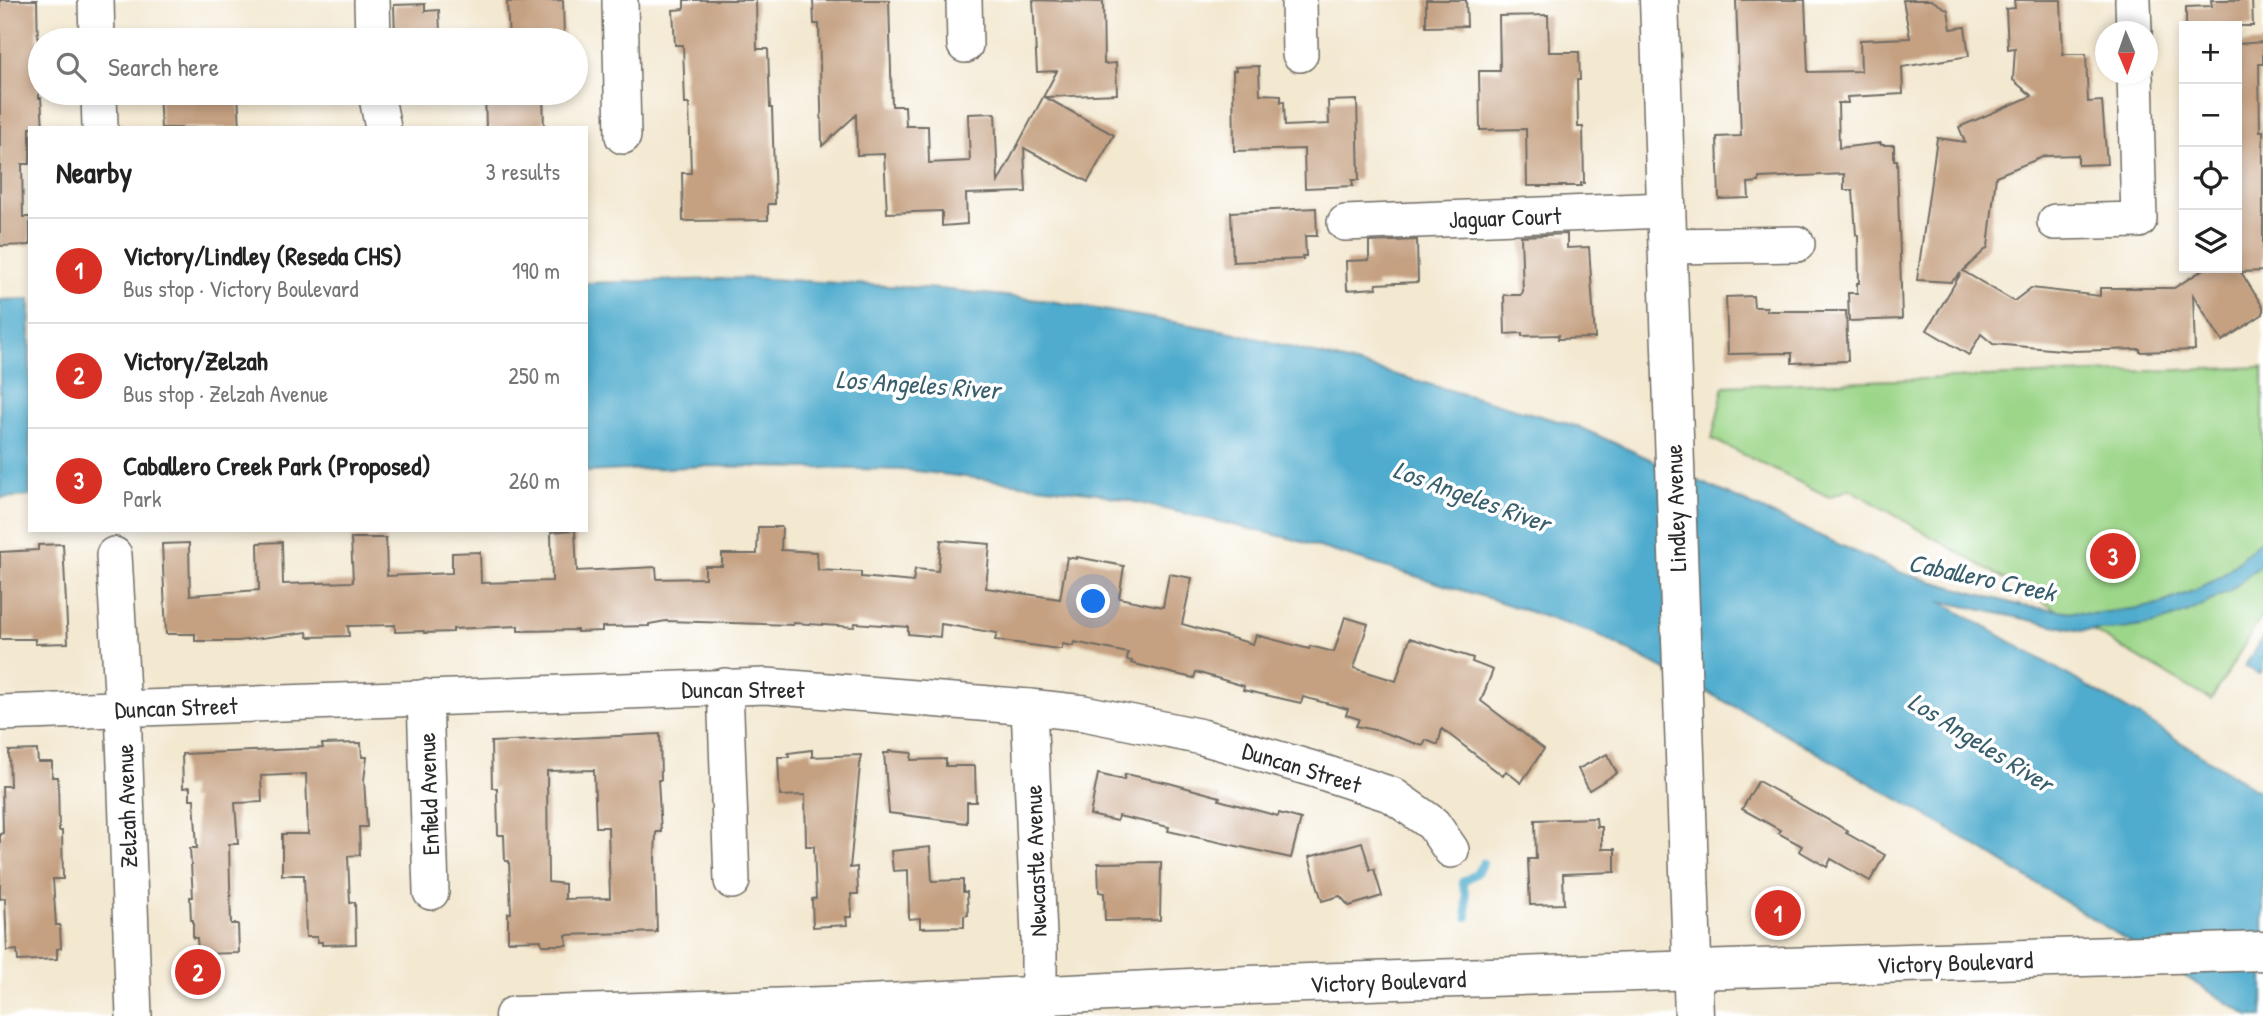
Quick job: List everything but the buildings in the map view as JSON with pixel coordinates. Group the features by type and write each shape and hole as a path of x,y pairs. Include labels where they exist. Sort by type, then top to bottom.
{"main road":[{"name":"Lindley Avenue","path":"1659,0 1694,1016"},
{"name":"Victory Boulevard","path":"514,1016 1039,1006 1250,985 2263,951"}],"street":[{"path":"96,0 97,28"},
{"path":"372,0 373,28"},
{"path":"620,0 623,136"},
{"path":"964,0 965,45"},
{"path":"1298,0 1300,54"},
{"path":"2133,0 2134,21"},
{"path":"2055,222 2139,220 2135,84"},
{"path":"99,105 100,126"},
{"path":"378,105 383,126"},
{"name":"Jaguar Court","path":"1345,223 1666,228 1797,244"},
{"name":"Zelzah Avenue","path":"114,555 123,709 134,1016"},
{"name":"Duncan Street","path":"0,713 766,686 1029,707 1084,713 1202,737 1392,795 1433,824 1451,850"},
{"path":"725,687 732,881"},
{"name":"Enfield Avenue","path":"425,697 431,892"},
{"name":"Newcastle Avenue","path":"1029,707 1039,936 1039,1006"}],"green space":[{"path":"2263,367 2263,614 2211,700 1850,489 1829,497 1712,439 1724,386"}],"water":[{"name":"Los Angeles River","path":"752,278 940,289 1050,301 1232,332 1579,427 1902,573 2022,606 2091,614 2154,606 2198,589 2222,576 2263,538 2263,563 2230,591 2189,612 2155,624 2081,631 1940,601 2149,722 2263,794 2263,1016 2249,1016 1931,818 1762,721 1599,635 1491,599 1289,538 1096,493 908,470 708,466 588,472 588,283"},
{"path":"28,299 28,496 0,498 0,300"},
{"path":"2263,636 2263,669 2259,674 2245,666"}],"waterway":[{"path":"1467,917 1466,894 1462,882 1476,874 1483,863"}],"place":[{"name":"Caballero Creek Park (Proposed)","path":"2113,556"},
{"name":"Victory/Lindley (Reseda CHS)","path":"1778,913"},
{"name":"Victory/Zelzah","path":"198,972"}],"water label":[{"name":"Caballero Creek","path":"1982,577"}]}
